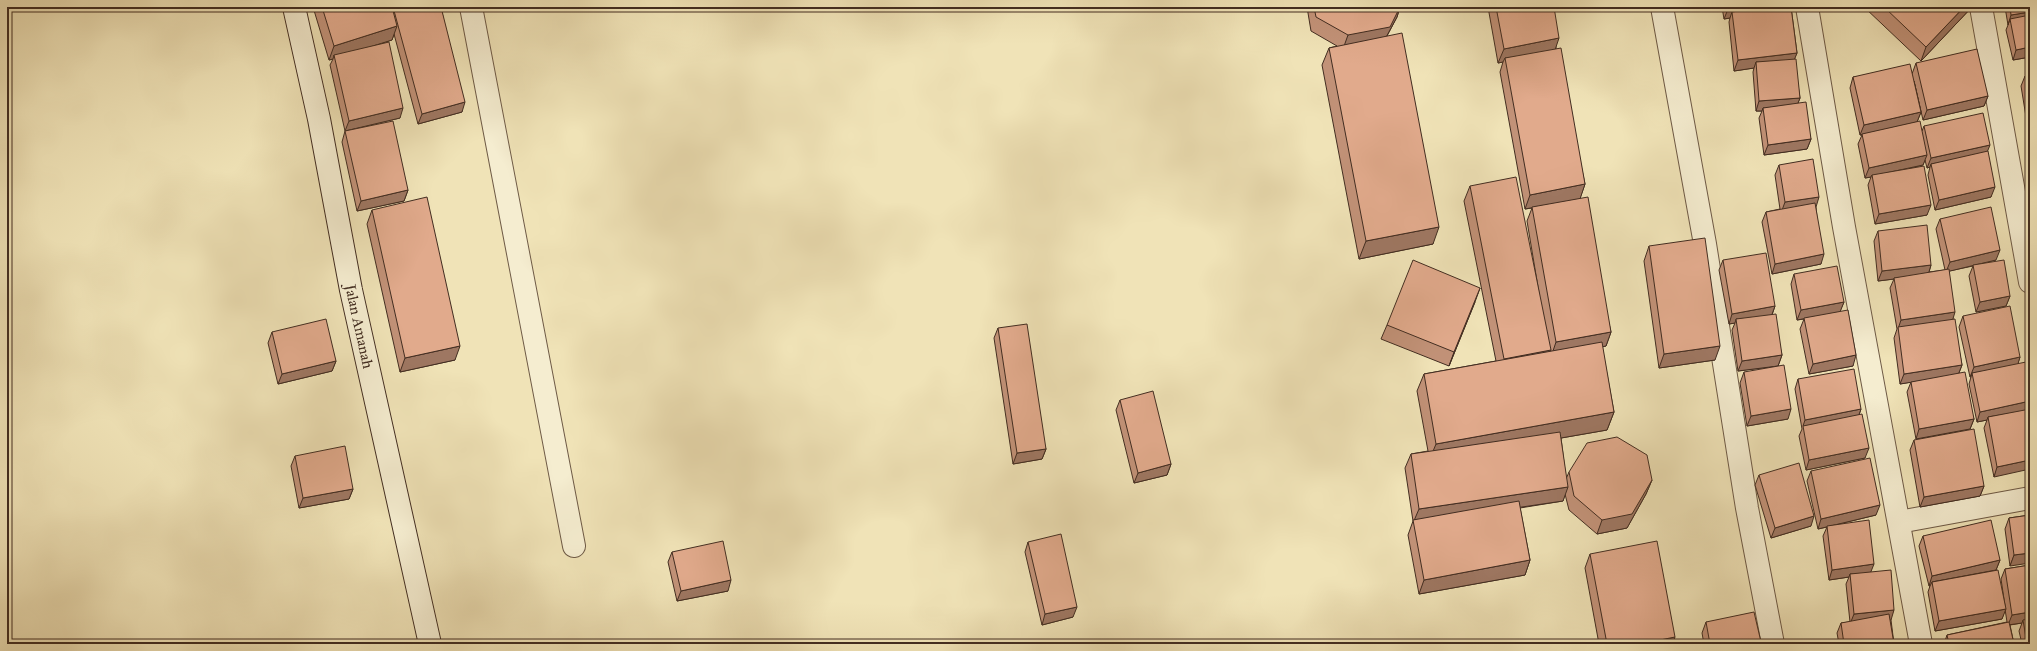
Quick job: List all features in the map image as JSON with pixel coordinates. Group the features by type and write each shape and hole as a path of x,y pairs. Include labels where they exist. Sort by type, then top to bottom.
{"street":[{"name":"Jalan Amanah","path":"294,7 319,119 351,290 430,644"},
{"path":"471,7 574,546"},
{"path":"1662,7 1705,244 1747,508 1773,644"},
{"path":"1806,7 1844,227 1921,644"},
{"path":"1981,7 2030,282"},
{"path":"1899,522 2030,498"}],"building":[{"path":"322,7 392,7 397,26 334,46"},
{"path":"393,7 441,7 465,102 422,114"},
{"path":"1314,7 1400,7 1390,27 1348,35 1316,17"},
{"path":"1496,7 1554,7 1559,38 1504,49"},
{"path":"1768,7 1791,7 1797,53 1738,60 1732,12"},
{"path":"1884,7 1964,7 1926,47"},
{"path":"2010,7 2030,7 2030,12 2011,15"},
{"path":"2030,15 2030,47 2016,50 2010,19"},
{"path":"1402,33 1439,227 1366,241 1329,48"},
{"path":"389,42 403,108 349,121 334,55"},
{"path":"1561,48 1585,184 1530,195 1505,58"},
{"path":"1977,49 1988,96 1927,110 1916,63"},
{"path":"1796,59 1800,98 1759,101 1756,62"},
{"path":"1910,64 1921,112 1864,125 1853,77"},
{"path":"2030,75 2030,107 2025,76"},
{"path":"1806,102 1811,139 1768,145 1763,108"},
{"path":"1983,113 1990,145 1931,158 1924,126"},
{"path":"393,121 408,190 361,201 345,131"},
{"path":"1920,121 1927,155 1869,168 1862,134"},
{"path":"1988,151 1995,187 1939,200 1931,164"},
{"path":"1813,159 1819,197 1785,202 1779,165"},
{"path":"1924,166 1931,205 1879,214 1872,175"},
{"path":"1516,177 1551,350 1504,359 1470,186"},
{"path":"427,197 460,346 405,358 372,210"},
{"path":"1588,197 1611,332 1556,342 1532,207"},
{"path":"1815,203 1824,254 1775,264 1766,212"},
{"path":"1991,207 2000,250 1950,262 1940,219"},
{"path":"1927,225 1931,265 1882,271 1878,231"},
{"path":"1705,238 1720,346 1664,354 1649,246"},
{"path":"1766,253 1775,306 1732,314 1723,260"},
{"path":"1413,260 1480,288 1454,352 1387,325"},
{"path":"2004,260 2010,296 1980,302 1973,265"},
{"path":"1837,266 1844,302 1801,310 1794,274"},
{"path":"1949,269 1955,312 1901,320 1894,278"},
{"path":"2010,306 2020,357 1974,367 1963,316"},
{"path":"1848,310 1856,355 1813,364 1804,318"},
{"path":"1776,314 1782,355 1742,361 1736,319"},
{"path":"326,319 336,361 282,374 272,332"},
{"path":"1955,319 1962,365 1904,374 1898,327"},
{"path":"1027,324 1046,449 1017,453 998,328"},
{"path":"1602,342 1614,412 1436,444 1424,374"},
{"path":"2026,362 2030,382 2030,401 1980,412 1972,373"},
{"path":"1784,365 1791,409 1751,416 1744,372"},
{"path":"1854,369 1861,409 1805,420 1798,379"},
{"path":"1965,372 1974,419 1919,429 1911,382"},
{"path":"1153,391 1171,464 1138,473 1120,400"},
{"path":"2030,409 2030,460 1997,467 1988,417"},
{"path":"1862,414 1869,448 1809,460 1803,426"},
{"path":"1974,429 1984,486 1924,497 1914,440"},
{"path":"1560,432 1568,487 1419,509 1411,454"},
{"path":"1617,437 1647,455 1652,480 1632,514 1602,520 1574,496 1569,472 1587,443"},
{"path":"345,446 353,489 303,498 295,456"},
{"path":"1870,458 1880,505 1821,519 1811,471"},
{"path":"1799,463 1814,516 1775,528 1759,475"},
{"path":"1519,501 1530,560 1424,580 1413,520"},
{"path":"2030,515 2030,553 2014,555 2009,518"},
{"path":"1869,520 1874,564 1832,570 1827,526"},
{"path":"1991,520 2000,560 1932,576 1923,536"},
{"path":"1061,534 1077,607 1045,614 1028,542"},
{"path":"723,541 731,580 681,591 672,552"},
{"path":"1657,541 1675,637 1640,644 1607,644 1590,554"},
{"path":"2030,565 2030,612 2012,615 2005,569"},
{"path":"1891,570 1894,610 1854,614 1850,574"},
{"path":"1998,570 2006,609 1939,621 1932,582"},
{"path":"1754,612 1761,642 1753,644 1710,644 1706,622"},
{"path":"1889,614 1894,644 1844,644 1841,623"},
{"path":"2030,619 2030,644 2027,644 2023,620"},
{"path":"2009,622 2014,644 1949,644 1947,635"}]}
